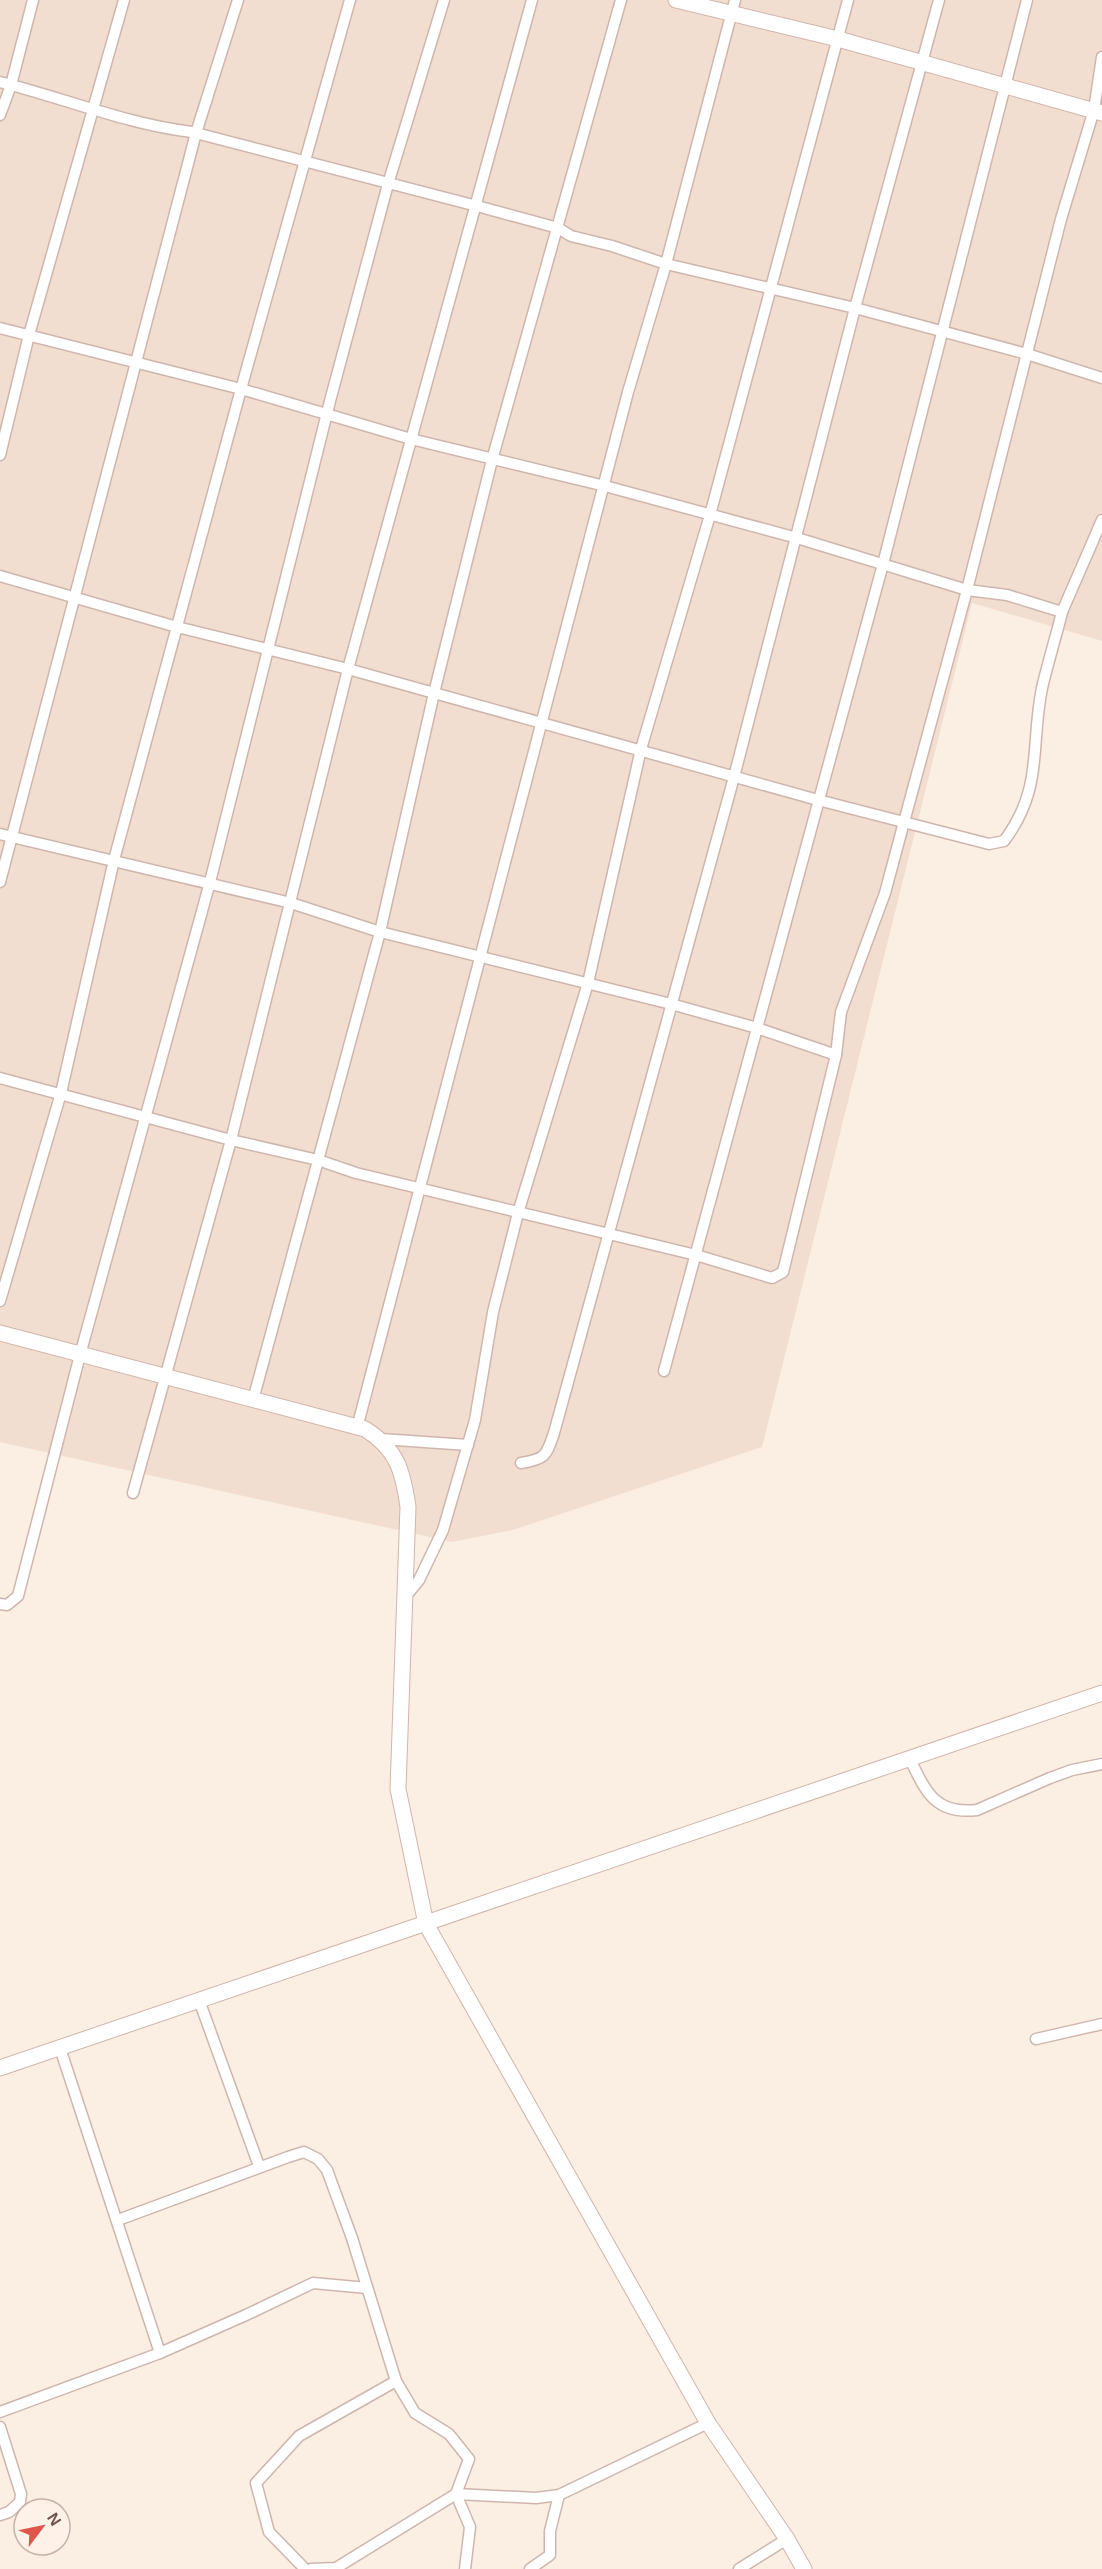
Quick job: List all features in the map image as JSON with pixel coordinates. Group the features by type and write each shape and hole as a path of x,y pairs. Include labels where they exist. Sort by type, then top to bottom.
{"street":[{"path":"0,115 5,84 33,0"},
{"path":"0,455 29,335 124,0"},
{"path":"0,882 196,133 238,0"},
{"path":"0,1301 61,1093 114,860 241,389 350,0"},
{"path":"0,1604 7,1605 18,1596 80,1355 210,882 327,414 388,184 444,0"},
{"path":"133,1492 167,1377 231,1140 348,669 532,0"},
{"path":"253,1400 380,932 434,693 492,460 621,0"},
{"path":"676,0 733,6 838,39 1098,112"},
{"path":"405,1597 419,1580 443,1530 475,1420 493,1312 518,1213 588,983 641,749 710,515 848,0"},
{"path":"521,1463 536,1461 546,1455 610,1233 621,1183 651,1083 734,777 855,308 939,0"},
{"path":"664,1371 882,564 1027,0"},
{"path":"357,1428 628,392 666,264 733,6"},
{"path":"0,1078 231,1140 318,1160 356,1173 418,1189 696,1254 772,1278 783,1272 836,1055 841,1012 885,893 968,590 1061,219 1098,112 1102,57"},
{"path":"5,84 93,110 196,133 477,206 558,228 570,236 612,246 666,264 769,290 855,308 1027,354 1102,378"},
{"path":"0,328 241,389 411,439 605,486 797,538 968,590 1007,595 1062,612"},
{"path":"0,576 177,627 348,669 818,800 989,844 1004,841 1016,825 1033,781 1042,689 1062,612 1102,520"},
{"path":"0,834 291,903 380,932 671,1004 757,1028 836,1055"},
{"path":"0,1333 357,1428 381,1439 468,1445"},
{"path":"381,1439 394,1455 405,1480 408,1507 398,1789 426,1924 708,2422 787,2539 804,2569"},
{"path":"0,2068 1102,1693"},
{"path":"909,1757 926,1794 943,1806 964,1812 977,1810 1072,1770 1102,1764"},
{"path":"199,2000 259,2166"},
{"path":"1036,2039 1102,2025"},
{"path":"60,2049 160,2353"},
{"path":"118,2220 259,2166 304,2152 318,2159 332,2179 396,2381 415,2413 449,2434 469,2458 456,2494 470,2527 465,2569"},
{"path":"0,2412 160,2353 313,2283 367,2288"},
{"path":"305,2569 268,2532 256,2483 299,2436 396,2381"},
{"path":"311,2569 336,2568 456,2494 536,2498 558,2495 708,2422"},
{"path":"0,2427 21,2494 20,2502 9,2512 0,2515"},
{"path":"530,2569 550,2555 550,2531 558,2495"},
{"path":"739,2569 787,2539"}],"shaded area":[{"path":"0,0 1102,0 1102,641 972,603 762,1447 513,1530 452,1542 0,1442"}]}
